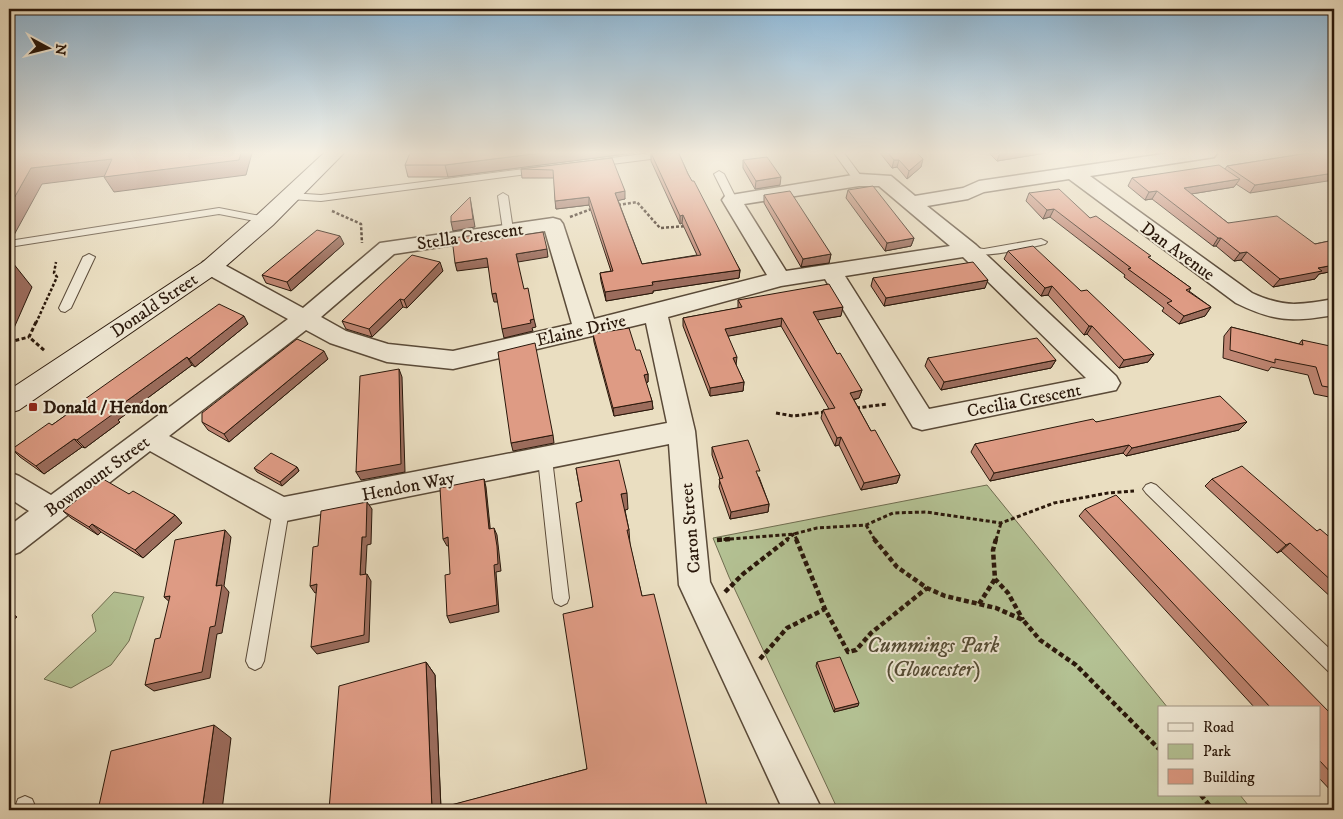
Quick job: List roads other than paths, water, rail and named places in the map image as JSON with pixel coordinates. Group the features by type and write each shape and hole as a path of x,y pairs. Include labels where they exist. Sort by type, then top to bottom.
{"street":[{"name":"Donald Street","path":"290,196 293,191"},
{"name":"Donald Street","path":"9,403 211,267 295,191"},
{"path":"780,280 732,200 788,191"},
{"path":"899,191 968,250"},
{"path":"913,202 970,191"},
{"name":"Dan Avenue","path":"1098,191 1244,298 1267,310 1290,314 1334,306"},
{"name":"Stella Crescent","path":"304,319 388,248 553,224 585,328"},
{"name":"Elaine Drive","path":"211,267 338,337 387,353 453,360 655,313 780,280 968,250"},
{"name":"Cecilia Crescent","path":"832,272 922,420 1107,383 968,250"},
{"name":"Caron Street","path":"655,313 682,431 691,558 695,585 706,604 803,810"},
{"name":"Bowmount Street","path":"9,543 50,509 150,438 304,319"},
{"name":"Hendon Way","path":"282,510 682,431"},
{"path":"150,438 282,510"},
{"path":"9,484 50,509"}],"lane":[{"path":"290,196 321,198 374,191"},
{"path":"728,191 732,200"},
{"path":"503,196 508,230"},
{"path":"9,244 219,211 265,220"},
{"path":"968,250 984,252 1041,242"},
{"path":"65,308 89,257"},
{"path":"545,459 561,598"},
{"path":"1151,489 1334,665"},
{"path":"255,661 282,510"}],"place":[{"name":"Donald / Hendon","path":"33,407"}],"park label":[{"name":"Cummings Park (Gloucester)","path":"933,657"}]}
